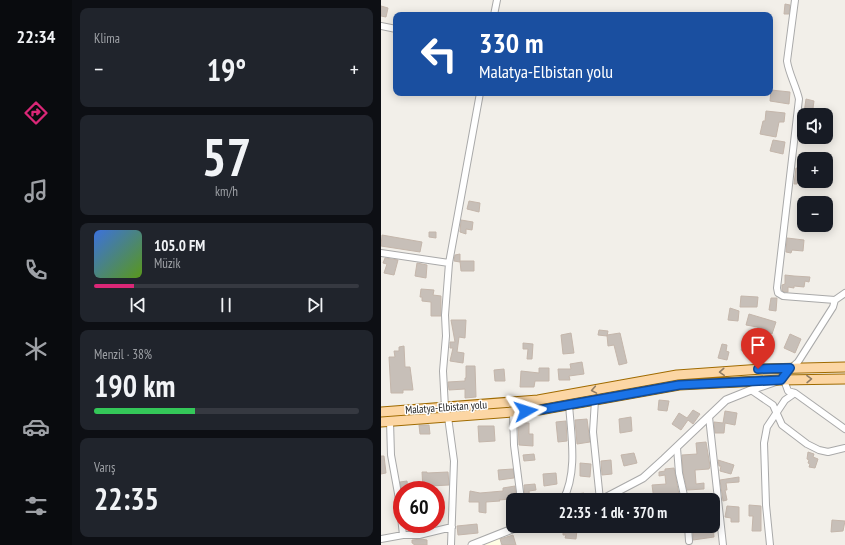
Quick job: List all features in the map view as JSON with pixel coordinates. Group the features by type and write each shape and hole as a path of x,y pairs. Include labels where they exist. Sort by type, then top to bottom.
{"main road":[{"name":"Malatya-Elbistan yolu","path":"381,412 538,400 677,376 762,369 845,367"},
{"name":"Malatya-Elbistan yolu","path":"386,422 539,410 679,385 782,380 845,379"}],"street":[{"path":"495,12 497,0"},
{"path":"795,0 787,62 799,99 777,288 778,293 783,296 835,300"},
{"path":"381,26 393,28"},
{"path":"451,545 454,461 448,417 445,408 443,371 445,315 449,263 479,96"},
{"path":"381,254 449,263"},
{"path":"614,493 643,478 677,448 726,400 782,380 790,368 798,362 833,307 835,300 845,292"},
{"path":"782,380 788,390 795,393 845,430"},
{"path":"751,390 773,405 782,425 807,444 819,450 828,452 845,448"},
{"path":"770,545 766,505 764,443 767,427 785,400 795,393"},
{"path":"595,400 593,432 600,493"},
{"path":"567,493 572,464 569,404"},
{"path":"513,412 514,445 520,493"},
{"path":"709,417 723,545"},
{"path":"386,422 399,498 403,535"},
{"path":"677,448 679,473 683,493"},
{"path":"381,539 403,535 419,535 452,527"},
{"path":"472,545 506,532"},
{"path":"688,533 689,542"}],"shaded area":[{"path":"500,534 500,545 477,545"}],"building":[{"path":"785,4 790,5 789,14 784,14"},
{"path":"381,6 388,8 386,17 381,16"},
{"path":"773,90 790,92 789,104 770,101 770,96 773,96"},
{"path":"806,99 814,101 813,108 805,108"},
{"path":"766,111 785,113 784,122 779,122 776,137 760,134 763,121 765,121"},
{"path":"773,140 785,142 783,154 770,151"},
{"path":"796,168 797,168 797,184 794,184"},
{"path":"469,201 480,203 479,212 467,209"},
{"path":"461,220 473,222 472,230 466,229 466,234 460,232"},
{"path":"429,232 436,232 436,238 429,237"},
{"path":"382,235 422,242 420,252 381,246"},
{"path":"787,238 804,240 803,251 792,250 791,253 786,252"},
{"path":"460,254 460,262 454,261 455,255"},
{"path":"385,258 398,260 394,275 384,273 387,264 383,263"},
{"path":"460,261 474,261 474,271 461,271"},
{"path":"417,263 427,265 426,278 415,276"},
{"path":"785,275 810,277 809,282 805,281 804,287 788,287 788,292 784,292 782,290 782,285 785,284"},
{"path":"421,289 434,290 433,295 441,296 441,316 431,316 431,302 422,301 422,297 420,297"},
{"path":"741,296 758,297 757,307 740,307"},
{"path":"771,298 777,298 776,311 769,310"},
{"path":"730,308 739,311 738,321 728,320"},
{"path":"749,314 776,322 772,334 757,327 746,325"},
{"path":"451,320 466,320 465,338 459,337 457,352 464,353 463,363 450,361 453,348 450,348 450,342 455,342"},
{"path":"599,330 608,331 607,336 598,335"},
{"path":"571,333 574,353 563,354 561,335"},
{"path":"620,333 627,363 619,365 614,345 608,346 607,335"},
{"path":"790,334 801,339 795,353 784,348"},
{"path":"747,341 759,348 754,357 741,350"},
{"path":"523,343 533,344 532,359 527,359 528,349 523,349"},
{"path":"722,344 727,345 726,351 729,352 727,360 718,358"},
{"path":"404,346 405,367 410,367 413,390 403,390 403,393 391,393 389,357 395,357 394,351 399,351 399,347"},
{"path":"582,362 584,374 569,376 570,380 559,380 558,369 571,369 570,364"},
{"path":"466,366 475,366 476,397 465,398 465,389 449,390 448,382 465,381"},
{"path":"539,368 549,368 549,381 535,381 534,387 520,387 521,371 539,373"},
{"path":"504,369 505,381 495,381 494,370"},
{"path":"659,400 669,401 667,411 658,410"},
{"path":"693,410 700,414 693,424 688,420 681,430 672,424 679,413 687,418"},
{"path":"725,411 737,413 735,425 725,423 724,433 715,433 714,422 723,423"},
{"path":"631,417 632,431 620,433 619,419"},
{"path":"587,419 590,442 577,444 575,420"},
{"path":"566,421 567,441 558,442 556,422"},
{"path":"518,423 529,423 529,434 533,434 533,446 519,445"},
{"path":"419,425 429,425 430,434 420,434"},
{"path":"478,426 494,426 495,441 479,442"},
{"path":"706,442 710,466 709,469 695,470 696,484 704,483 704,489 687,490 683,472 682,455 697,454 696,443"},
{"path":"808,452 814,454 813,457 818,459 815,468 809,467 809,460 807,459"},
{"path":"634,453 637,463 624,466 621,455"},
{"path":"534,454 535,460 524,461 523,455"},
{"path":"381,456 384,456 386,473 381,474"},
{"path":"611,460 612,474 602,475 601,461"},
{"path":"718,460 734,465 731,474 720,471 721,466 719,466"},
{"path":"580,463 591,464 590,477 580,476"},
{"path":"674,468 679,493 653,493 652,485 666,484 665,475 659,476 659,472 665,471 665,469"},
{"path":"513,469 514,478 499,480 498,470"},
{"path":"422,472 448,472 449,485 445,485 445,481 423,481"},
{"path":"556,473 557,484 544,486 543,474"},
{"path":"739,477 739,482 726,483 727,490 725,490 727,500 723,501 720,480"},
{"path":"535,484 536,490 525,493 524,485"},
{"path":"515,486 516,493 506,493 506,499 486,502 486,513 479,512 479,502 469,502 470,491 480,493 503,491 503,488"},
{"path":"749,505 761,506 761,531 752,531 753,516 749,516"},
{"path":"727,506 739,507 739,522 731,522 731,518 725,517"},
{"path":"832,520 845,521 843,531 831,532"},
{"path":"477,524 478,533 458,535 457,526"},
{"path":"563,533 577,533 576,539 565,538 566,535 563,535"},
{"path":"693,533 714,533 714,537 693,540"},
{"path":"513,535 516,545 502,545 500,539"},
{"path":"412,540 427,540 427,545 414,545 412,543"}],"route":[{"path":"526,411 679,385 781,380 790,368 758,369"}]}
